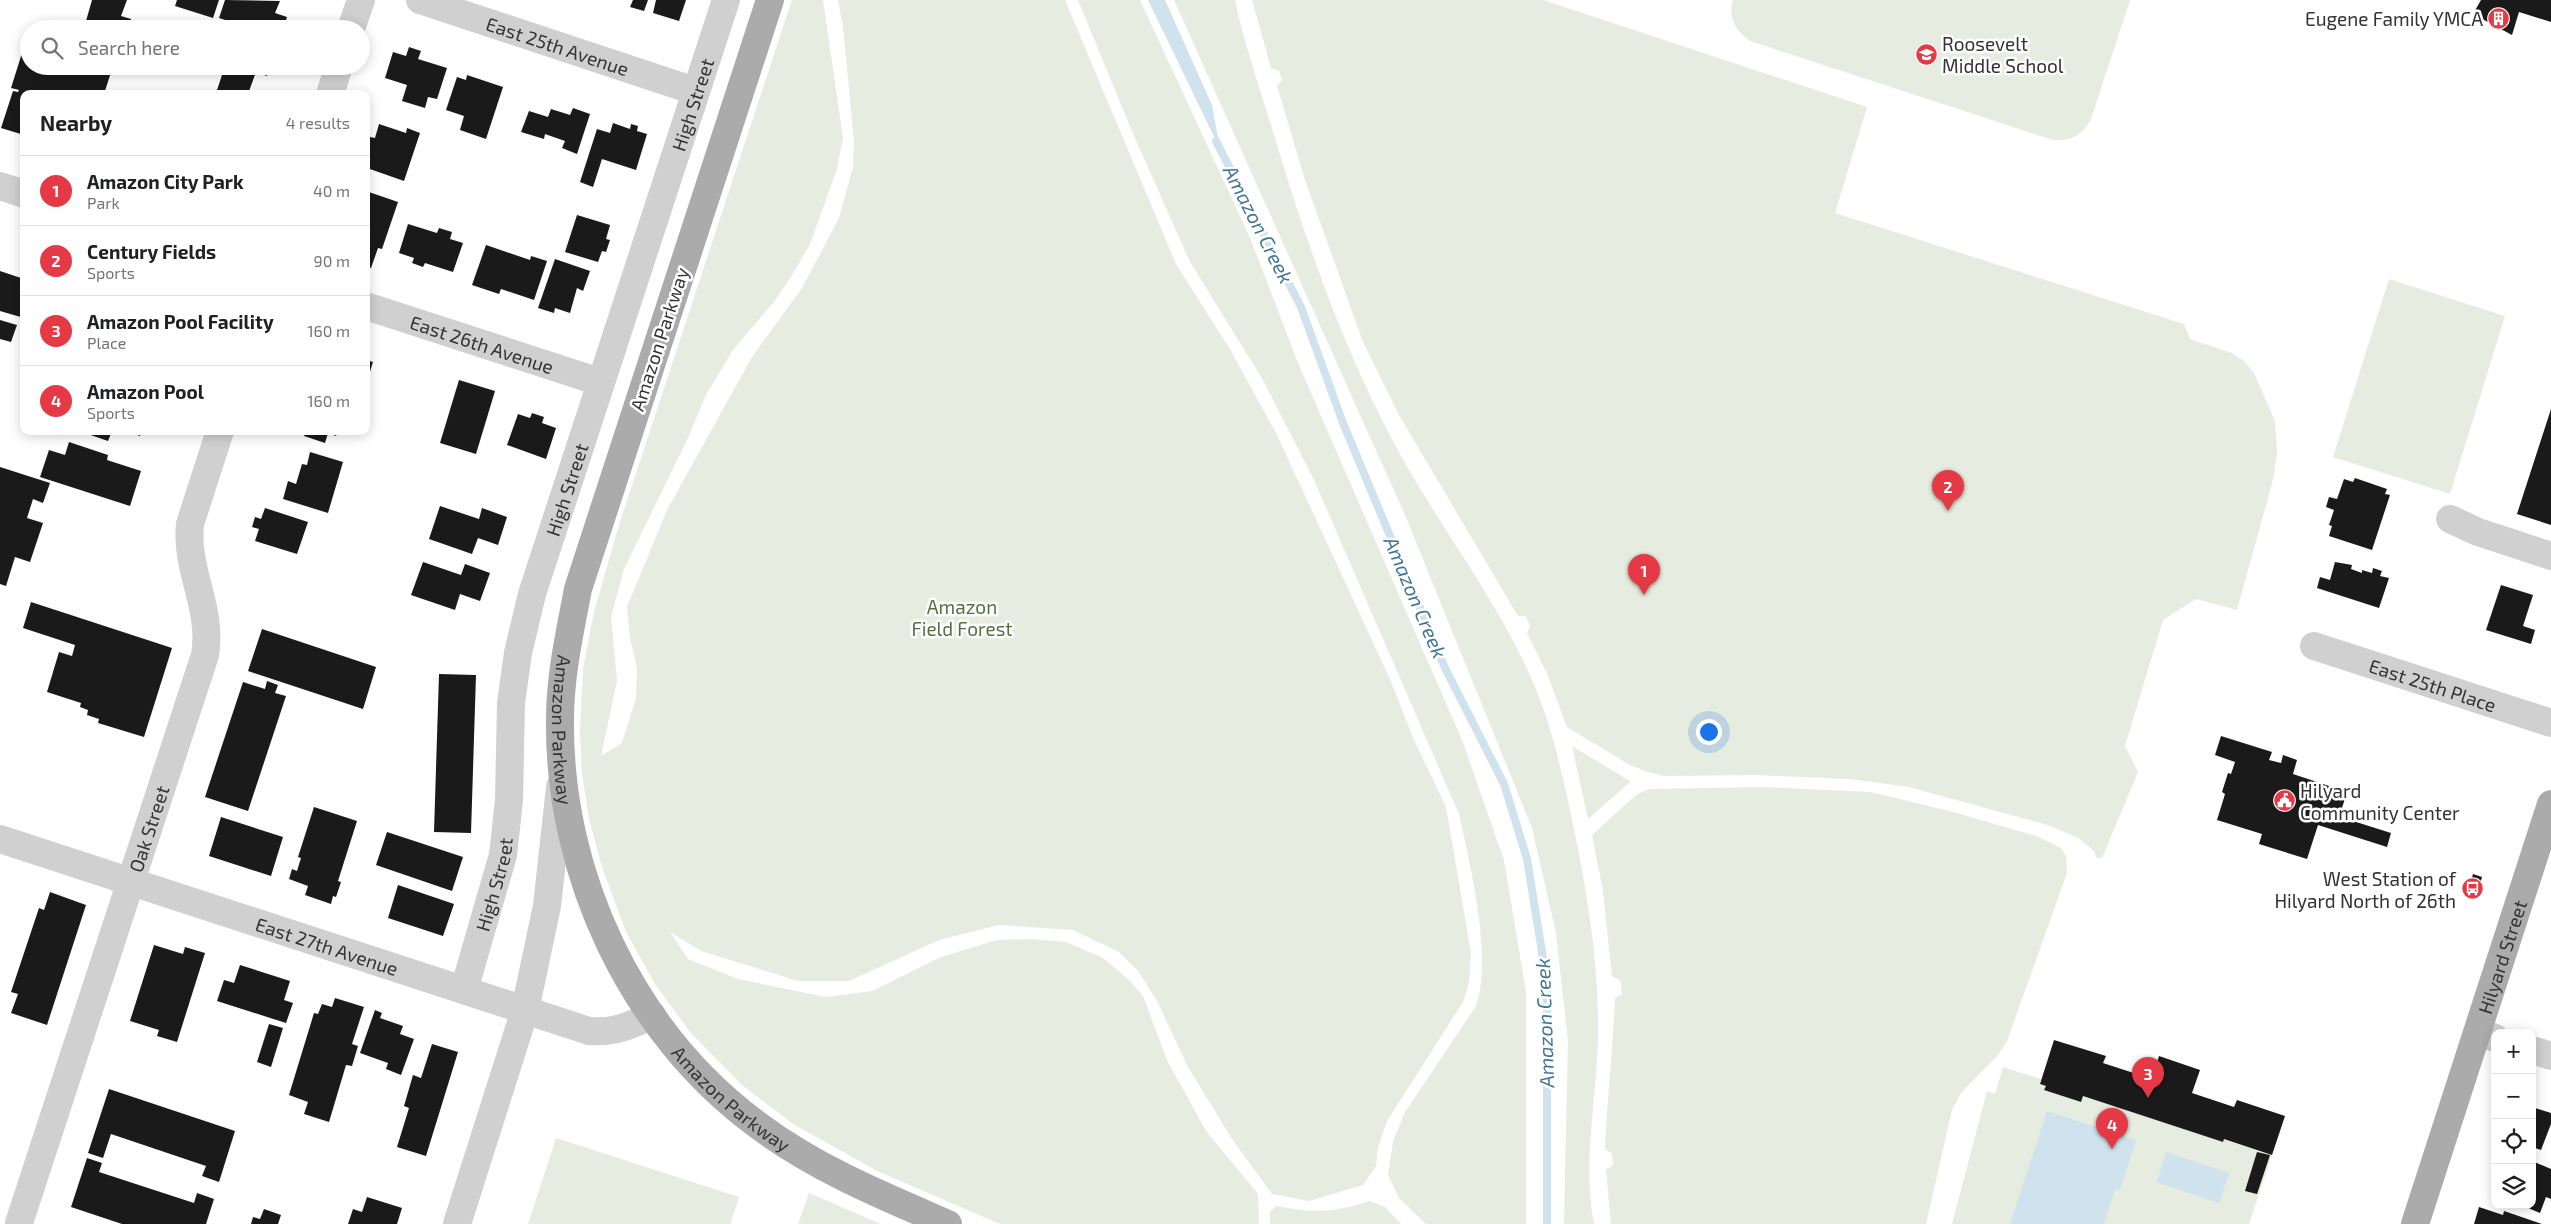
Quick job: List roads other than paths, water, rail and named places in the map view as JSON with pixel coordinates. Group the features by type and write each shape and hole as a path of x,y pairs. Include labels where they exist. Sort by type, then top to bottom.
{"main road":[{"name":"Amazon Parkway","path":"770,0 578,589 566,651 560,717 562,773 569,821 581,873 600,923 624,971 652,1015 676,1046 716,1089 759,1126 829,1170 870,1191 948,1224"},
{"name":"Hilyard Street","path":"2415,1224 2486,1035 2551,804"}],"street":[{"path":"354,20 361,0"},
{"name":"East 25th Avenue","path":"420,0 695,90"},
{"name":"High Street","path":"464,990 503,855 509,800 511,703 518,653 532,594 695,90 726,0"},
{"path":"331,90 336,75"},
{"path":"0,186 20,193"},
{"name":"East 26th Avenue","path":"370,307 600,382"},
{"name":"Oak Street","path":"14,1221 130,882 205,655 208,641 206,616 189,550 188,536 190,524 219,435"},
{"path":"2450,520 2478,532 2551,556"},
{"name":"East 25th Place","path":"2314,646 2551,722"},
{"path":"457,1224 525,1010 547,906 562,773"},
{"name":"East 27th Avenue","path":"0,839 588,1031 607,1033 626,1029 652,1015"},
{"path":"2536,1051 2551,1056"}],"water":[{"path":"1148,0 1165,0 1212,105 1220,149"},
{"path":"2047,1111 2136,1140 2120,1190 2115,1189 2104,1224 2010,1224"},
{"path":"2166,1152 2229,1173 2219,1203 2157,1182"}],"waterway":[{"name":"Amazon Creek","path":"1216,141 1301,307 1343,423 1445,668 1504,784 1527,859 1547,983 1547,1224"}],"place":[{"name":"Eugene Family YMCA","path":"2499,18"},
{"name":"Roosevelt Middle School","path":"1926,54"},
{"name":"Century Fields","path":"1948,511"},
{"name":"Amazon City Park","path":"1644,595"},
{"name":"Hilyard Community Center","path":"2284,801"},
{"name":"West Station of Hilyard North of 26th","path":"2472,889"},
{"name":"Amazon Pool Facility","path":"2148,1098"},
{"name":"Amazon Pool","path":"2112,1149"}],"park label":[{"name":"Amazon Field Forest","path":"962,617"}]}
